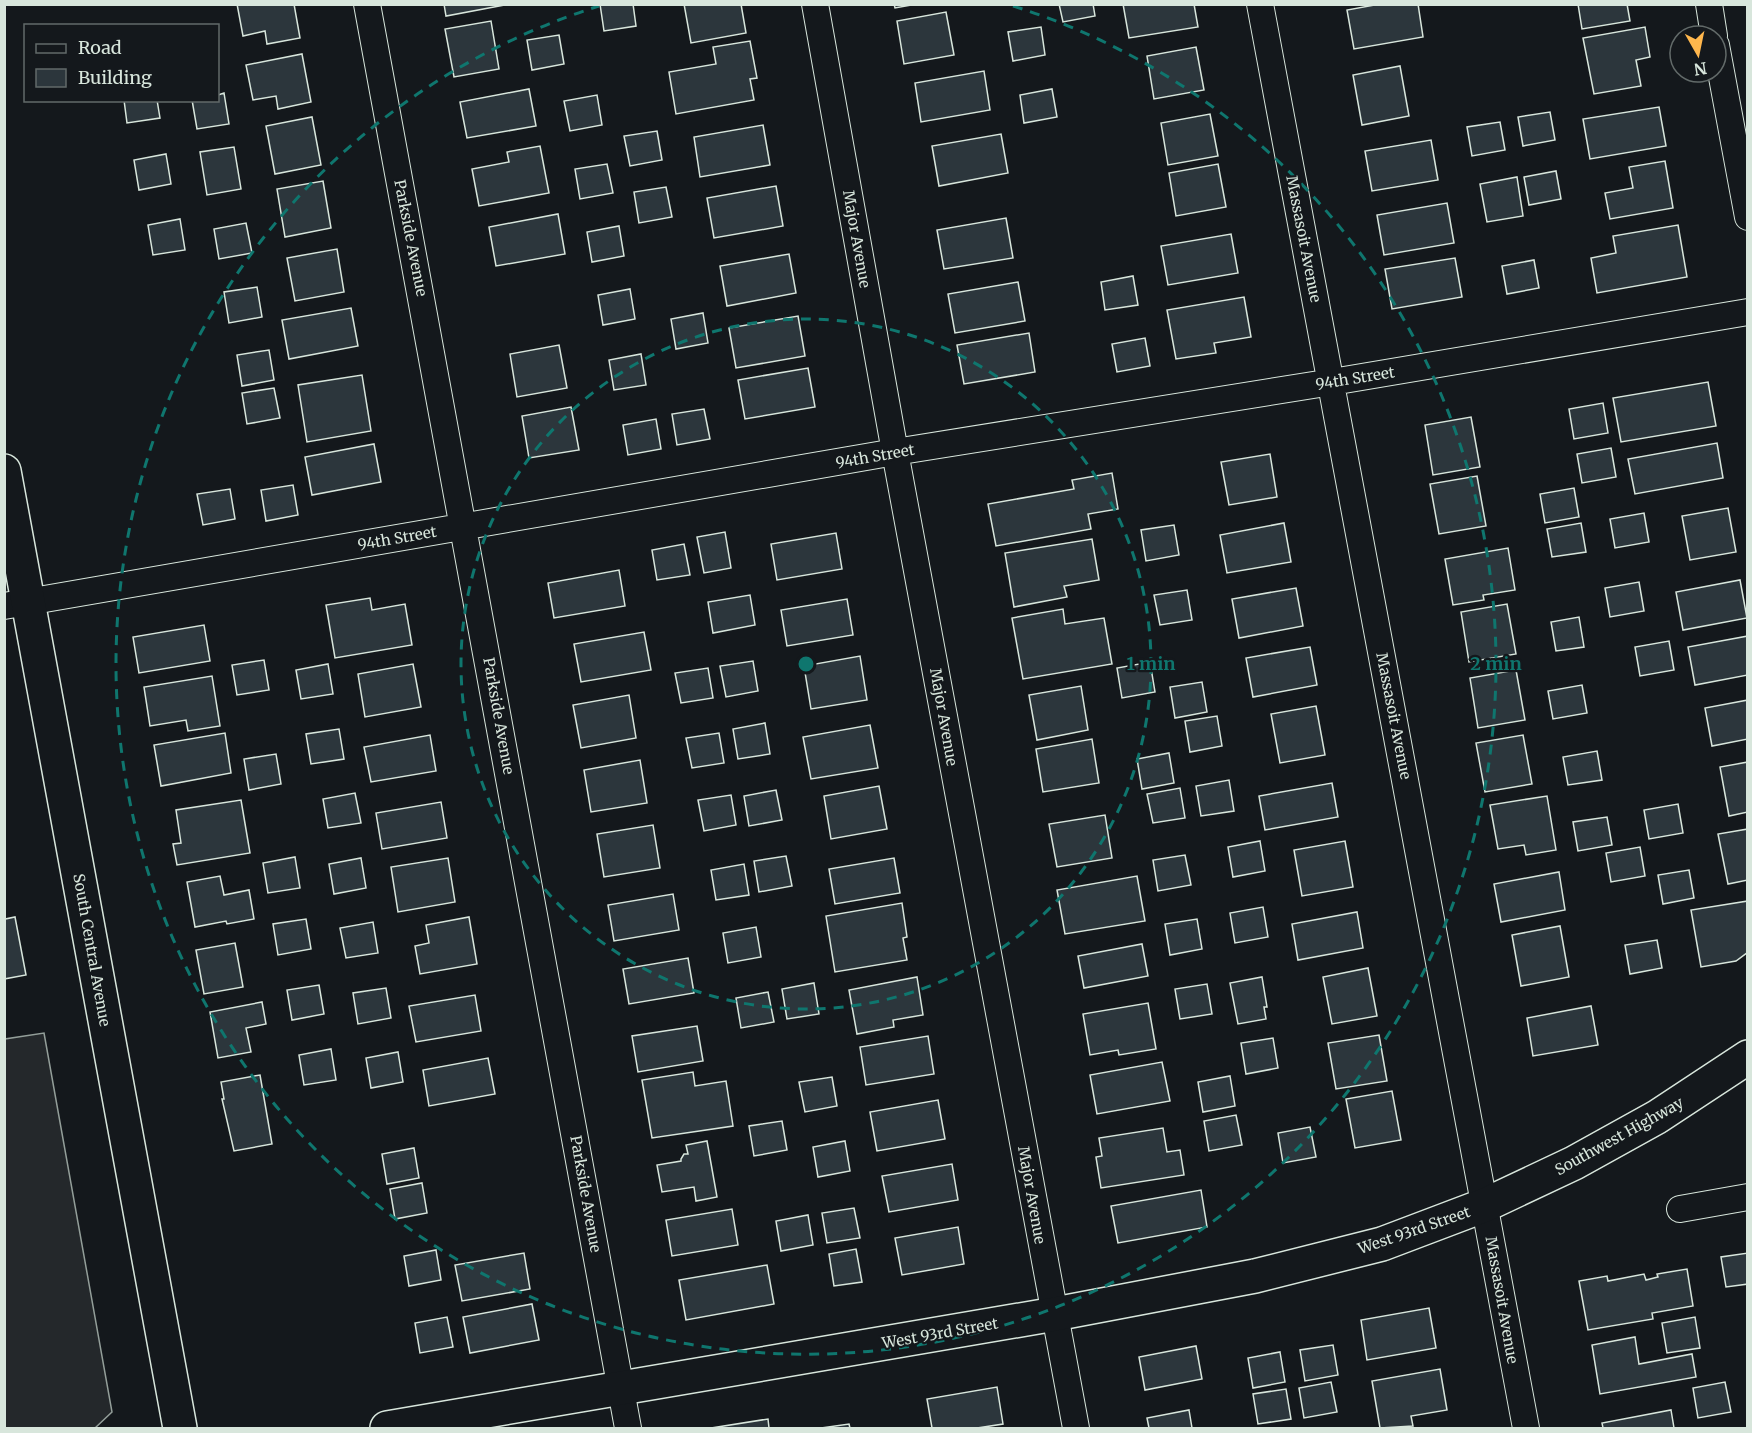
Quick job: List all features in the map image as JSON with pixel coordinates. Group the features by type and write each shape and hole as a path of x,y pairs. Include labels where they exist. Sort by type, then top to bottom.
{"main road":[{"name":"South Central Avenue","path":"4,471 17,604 180,1428"},
{"name":"Southwest Highway","path":"1485,1205 1574,1163 1657,1117 1748,1057"},
{"name":"West 93rd Street","path":"387,1428 1054,1314 1255,1276 1382,1244 1485,1205"}],"street":[{"name":"Parkside Avenue","path":"367,4 628,1428"},
{"name":"Major Avenue","path":"815,4 895,452 1076,1428"},
{"name":"Massasoit Avenue","path":"1260,4 1526,1428"},
{"path":"1708,4 1712,24"},
{"path":"1723,84 1748,217"},
{"name":"94th Street","path":"17,604 895,452 1748,312"},
{"path":"1680,1209 1748,1197"}],"shaded area":[{"path":"44,1033 112,1412 95,1428 5,1428 5,1039"}],"building":[{"path":"237,4 294,4 300,38 267,44 265,31 243,36"},
{"path":"444,4 510,4 446,16"},
{"path":"600,4 633,4 636,26 604,31"},
{"path":"684,4 741,4 746,33 691,43"},
{"path":"894,4 917,4 895,8"},
{"path":"1059,4 1093,4 1095,16 1063,22"},
{"path":"1123,4 1194,4 1198,27 1129,38"},
{"path":"1380,4 1418,4 1423,37 1354,49 1347,10"},
{"path":"1578,4 1627,4 1630,21 1582,29"},
{"path":"946,12 954,55 904,64 897,21"},
{"path":"491,21 499,69 454,77 445,29"},
{"path":"1041,27 1045,55 1013,61 1008,32"},
{"path":"1645,27 1650,57 1636,60 1641,86 1594,94 1583,38"},
{"path":"559,35 564,64 532,70 527,40"},
{"path":"750,41 757,78 750,79 754,100 676,114 669,72 716,64 713,47"},
{"path":"1196,47 1204,90 1154,99 1147,56"},
{"path":"302,54 311,102 278,109 276,96 253,100 246,65"},
{"path":"1400,66 1409,116 1362,125 1353,75"},
{"path":"984,71 990,110 921,122 915,83"},
{"path":"529,89 536,126 467,138 460,102"},
{"path":"1052,89 1057,117 1024,123 1020,95"},
{"path":"224,93 229,124 197,129 192,102 219,102 219,95"},
{"path":"597,95 602,125 570,131 564,101"},
{"path":"124,102 157,102 160,118 127,123"},
{"path":"1659,107 1666,146 1590,159 1583,119"},
{"path":"1550,112 1555,140 1523,146 1518,117"},
{"path":"1210,114 1218,156 1168,165 1161,123"},
{"path":"312,117 321,165 275,174 266,126"},
{"path":"1500,122 1505,150 1472,156 1467,127"},
{"path":"763,125 770,165 700,177 694,137"},
{"path":"657,131 662,160 630,166 624,136"},
{"path":"1001,134 1008,173 939,186 932,146"},
{"path":"1431,140 1438,180 1372,191 1365,151"},
{"path":"540,146 549,193 479,206 472,169 509,162 507,152"},
{"path":"234,147 241,189 207,195 200,152"},
{"path":"166,154 171,184 139,190 134,160"},
{"path":"1665,161 1673,208 1610,219 1605,193 1633,188 1629,167"},
{"path":"607,164 613,193 580,199 575,169"},
{"path":"1218,164 1226,207 1176,216 1169,173"},
{"path":"1556,171 1561,199 1529,205 1524,177"},
{"path":"1517,177 1523,216 1487,222 1480,184"},
{"path":"323,181 331,228 285,237 277,189"},
{"path":"776,186 783,226 714,238 707,198"},
{"path":"666,187 672,217 639,223 634,192"},
{"path":"1447,203 1454,243 1384,255 1377,215"},
{"path":"558,214 565,254 496,266 489,227"},
{"path":"1006,218 1013,258 944,269 937,230"},
{"path":"180,219 185,250 153,255 148,225"},
{"path":"246,223 252,253 219,259 214,229"},
{"path":"1678,225 1687,277 1597,293 1591,258 1616,253 1613,236"},
{"path":"619,226 624,256 592,262 587,232"},
{"path":"1231,234 1238,273 1168,285 1161,246"},
{"path":"337,249 344,292 295,301 287,258"},
{"path":"789,254 796,293 727,306 720,266"},
{"path":"1455,258 1462,297 1392,309 1385,269"},
{"path":"1534,260 1539,288 1507,294 1502,266"},
{"path":"1133,276 1138,305 1105,310 1101,282"},
{"path":"1018,282 1025,321 955,333 948,294"},
{"path":"257,287 262,317 229,323 224,292"},
{"path":"630,289 635,319 603,325 598,295"},
{"path":"1244,297 1251,337 1214,343 1216,353 1176,359 1167,310"},
{"path":"351,308 358,346 289,359 282,320"},
{"path":"703,313 708,343 676,349 671,319"},
{"path":"798,316 805,356 736,368 729,328"},
{"path":"1029,333 1035,372 964,384 957,345"},
{"path":"1145,338 1150,366 1117,372 1112,344"},
{"path":"559,345 567,388 517,397 510,354"},
{"path":"269,350 274,380 242,386 237,355"},
{"path":"641,354 646,385 614,390 609,360"},
{"path":"808,368 815,407 745,419 738,380"},
{"path":"362,375 371,431 307,442 298,385"},
{"path":"1708,382 1716,426 1621,442 1613,398"},
{"path":"274,388 280,418 247,424 242,393"},
{"path":"1603,403 1608,433 1574,439 1569,409"},
{"path":"571,407 579,450 529,458 522,416"},
{"path":"704,409 710,439 677,445 672,414"},
{"path":"1471,417 1480,467 1433,475 1425,425"},
{"path":"656,419 661,449 628,455 623,425"},
{"path":"1717,443 1723,478 1635,494 1628,459"},
{"path":"374,444 381,482 312,495 305,457"},
{"path":"1611,448 1616,477 1582,483 1577,454"},
{"path":"1270,454 1277,497 1229,505 1221,462"},
{"path":"1112,473 1118,509 1088,514 1091,529 996,546 988,504 1074,489 1072,480"},
{"path":"1477,476 1486,526 1439,534 1430,484"},
{"path":"293,485 298,515 266,521 261,490"},
{"path":"1574,488 1579,517 1545,523 1540,494"},
{"path":"230,489 235,519 203,525 197,494"},
{"path":"1728,508 1736,552 1690,560 1682,516"},
{"path":"1644,513 1649,542 1615,548 1610,519"},
{"path":"1284,523 1291,562 1227,573 1220,535"},
{"path":"1581,523 1586,552 1552,557 1547,529"},
{"path":"1174,525 1179,555 1146,561 1141,530"},
{"path":"725,532 731,568 704,573 697,537"},
{"path":"836,533 842,569 777,580 771,544"},
{"path":"1092,539 1099,580 1064,586 1067,597 1014,607 1005,553"},
{"path":"684,544 690,575 657,580 652,550"},
{"path":"1508,548 1515,590 1483,595 1484,600 1453,605 1445,559"},
{"path":"619,570 625,606 554,618 548,583"},
{"path":"1740,580 1747,618 1683,630 1676,592"},
{"path":"1639,582 1644,611 1610,617 1605,588"},
{"path":"1296,588 1303,626 1239,638 1232,599"},
{"path":"1187,590 1192,620 1160,625 1154,595"},
{"path":"750,595 755,625 713,633 708,602"},
{"path":"370,598 372,610 405,604 412,645 335,658 326,605"},
{"path":"847,599 853,635 787,646 781,610"},
{"path":"1507,604 1516,654 1469,662 1461,612"},
{"path":"1063,609 1065,624 1104,618 1112,664 1023,679 1012,618"},
{"path":"1579,617 1584,647 1556,651 1551,622"},
{"path":"204,625 210,661 139,673 133,637"},
{"path":"644,632 651,670 581,682 574,644"},
{"path":"1748,636 1748,675 1695,685 1688,647"},
{"path":"1669,641 1674,670 1640,676 1635,647"},
{"path":"1310,647 1317,685 1253,697 1246,658"},
{"path":"860,656 867,700 811,709 804,666"},
{"path":"264,660 269,690 237,695 232,665"},
{"path":"753,661 758,691 726,697 720,666"},
{"path":"1150,662 1155,692 1122,698 1117,668"},
{"path":"328,664 333,694 301,699 296,670"},
{"path":"413,664 421,707 365,717 358,674"},
{"path":"708,668 713,698 681,703 675,673"},
{"path":"1516,670 1525,720 1478,728 1470,678"},
{"path":"212,676 220,726 188,731 186,720 150,726 144,687"},
{"path":"1202,682 1207,712 1175,718 1170,687"},
{"path":"1582,685 1587,713 1553,719 1548,691"},
{"path":"1081,686 1088,730 1037,740 1029,695"},
{"path":"629,695 636,738 581,748 573,705"},
{"path":"1748,700 1748,739 1712,746 1705,708"},
{"path":"1316,706 1325,755 1280,763 1271,714"},
{"path":"1217,716 1222,746 1190,752 1185,721"},
{"path":"765,723 770,754 738,759 733,729"},
{"path":"870,725 878,768 811,779 803,737"},
{"path":"339,729 344,759 311,764 306,734"},
{"path":"225,733 231,773 161,786 154,745"},
{"path":"719,733 724,763 692,768 686,738"},
{"path":"430,735 436,771 371,782 364,747"},
{"path":"1523,735 1532,784 1485,792 1476,743"},
{"path":"1092,739 1099,783 1043,792 1036,749"},
{"path":"1597,751 1602,780 1568,785 1563,757"},
{"path":"1169,753 1174,783 1142,789 1137,759"},
{"path":"276,754 281,784 249,790 244,759"},
{"path":"640,760 647,803 591,812 584,770"},
{"path":"1748,762 1748,812 1729,816 1720,767"},
{"path":"1229,780 1234,811 1201,816 1196,786"},
{"path":"1332,783 1338,817 1265,830 1259,796"},
{"path":"879,786 887,829 831,839 824,796"},
{"path":"1180,788 1185,818 1153,823 1147,794"},
{"path":"776,790 782,820 749,826 744,796"},
{"path":"355,793 361,823 328,828 323,799"},
{"path":"731,795 736,825 704,831 698,800"},
{"path":"1547,796 1556,850 1526,855 1524,845 1498,849 1490,805"},
{"path":"241,800 250,853 177,865 173,844 181,843 176,810"},
{"path":"441,802 447,838 382,849 376,813"},
{"path":"1678,804 1683,833 1649,839 1644,810"},
{"path":"1105,815 1112,858 1057,867 1049,824"},
{"path":"1607,817 1612,845 1578,851 1573,822"},
{"path":"653,825 660,868 604,877 597,834"},
{"path":"1748,829 1748,880 1728,884 1718,834"},
{"path":"1260,841 1265,871 1233,877 1228,847"},
{"path":"1345,841 1353,887 1302,896 1294,850"},
{"path":"1640,847 1645,876 1611,882 1606,853"},
{"path":"1185,855 1191,885 1158,891 1153,860"},
{"path":"786,856 792,886 759,892 754,861"},
{"path":"295,857 300,888 268,893 263,863"},
{"path":"361,858 366,888 334,894 329,864"},
{"path":"448,858 455,902 398,912 391,867"},
{"path":"894,858 900,893 835,904 829,869"},
{"path":"744,864 749,895 716,900 711,870"},
{"path":"1689,870 1694,898 1663,904 1658,875"},
{"path":"1559,872 1565,910 1501,922 1494,884"},
{"path":"220,876 224,895 249,890 254,919 195,927 187,882"},
{"path":"1137,876 1145,921 1065,934 1057,890"},
{"path":"673,894 679,930 614,941 608,905"},
{"path":"1748,901 1748,952 1736,961 1701,967 1691,910"},
{"path":"902,903 907,937 903,938 907,960 835,972 826,916"},
{"path":"1263,907 1268,937 1235,943 1230,913"},
{"path":"1357,912 1363,948 1298,960 1292,924"},
{"path":"4,915 5,919 15,917 26,975 4,979"},
{"path":"469,917 477,964 420,974 415,946 429,943 426,925"},
{"path":"306,919 311,949 278,955 273,924"},
{"path":"1197,919 1202,949 1170,955 1165,924"},
{"path":"373,922 378,953 346,958 340,928"},
{"path":"1560,926 1569,977 1521,986 1512,935"},
{"path":"756,927 761,957 728,963 723,933"},
{"path":"1657,940 1662,968 1630,974 1625,945"},
{"path":"235,943 243,987 204,994 196,950"},
{"path":"1142,944 1148,976 1084,988 1078,956"},
{"path":"688,958 694,993 629,1004 623,969"},
{"path":"1368,968 1377,1016 1332,1024 1323,977"},
{"path":"917,977 923,1015 893,1020 894,1027 857,1034 849,990"},
{"path":"1262,977 1267,1007 1264,1007 1266,1019 1238,1024 1230,983"},
{"path":"814,983 819,1014 787,1019 782,989"},
{"path":"1207,984 1212,1014 1180,1019 1175,989"},
{"path":"319,985 324,1014 292,1020 287,990"},
{"path":"386,988 391,1018 358,1024 353,993"},
{"path":"768,992 774,1022 741,1028 736,998"},
{"path":"475,995 481,1031 416,1042 409,1006"},
{"path":"262,1002 266,1024 246,1028 251,1052 218,1058 210,1012"},
{"path":"1148,1003 1156,1049 1119,1055 1118,1050 1090,1055 1083,1014"},
{"path":"1591,1006 1598,1045 1533,1056 1527,1018"},
{"path":"697,1026 703,1061 638,1072 632,1036"},
{"path":"1379,1035 1387,1081 1336,1089 1328,1043"},
{"path":"928,1036 934,1074 866,1085 860,1047"},
{"path":"1273,1038 1278,1068 1246,1074 1241,1043"},
{"path":"331,1049 336,1080 304,1085 299,1055"},
{"path":"398,1052 403,1082 371,1088 366,1058"},
{"path":"488,1058 495,1094 429,1106 423,1070"},
{"path":"1162,1062 1170,1101 1097,1114 1090,1075"},
{"path":"693,1072 695,1086 726,1081 733,1126 652,1138 642,1080"},
{"path":"260,1075 272,1144 234,1151 222,1099 224,1099 221,1082"},
{"path":"1230,1076 1235,1106 1203,1112 1198,1082"},
{"path":"832,1077 837,1106 805,1112 799,1082"},
{"path":"1392,1091 1401,1140 1355,1148 1346,1099"},
{"path":"938,1100 945,1139 877,1151 870,1112"},
{"path":"1236,1115 1242,1145 1209,1151 1204,1121"},
{"path":"782,1121 787,1150 754,1156 749,1126"},
{"path":"1310,1127 1316,1157 1283,1163 1278,1133"},
{"path":"1163,1128 1167,1152 1180,1150 1184,1175 1101,1188 1096,1157 1102,1156 1099,1138"},
{"path":"707,1141 717,1197 696,1201 694,1187 662,1192 657,1165 681,1161 684,1154 688,1154 686,1145"},
{"path":"845,1141 850,1171 818,1177 813,1147"},
{"path":"414,1148 419,1178 387,1184 382,1154"},
{"path":"952,1164 958,1200 889,1212 882,1176"},
{"path":"422,1183 427,1213 395,1219 390,1189"},
{"path":"1201,1190 1207,1227 1118,1243 1111,1206"},
{"path":"854,1208 860,1238 827,1243 822,1213"},
{"path":"732,1209 738,1245 672,1256 666,1220"},
{"path":"808,1215 813,1245 781,1251 776,1221"},
{"path":"958,1227 964,1264 902,1275 895,1238"},
{"path":"856,1249 862,1282 834,1286 829,1254"},
{"path":"436,1250 441,1280 409,1286 404,1256"},
{"path":"524,1253 530,1289 462,1301 455,1265"},
{"path":"1748,1253 1748,1284 1726,1287 1721,1257"},
{"path":"767,1265 774,1304 686,1320 679,1280"},
{"path":"1687,1269 1693,1306 1652,1313 1653,1319 1588,1330 1579,1281 1607,1276 1608,1281 1644,1274 1646,1280 1658,1277 1657,1274"},
{"path":"532,1304 539,1340 470,1353 463,1317"},
{"path":"1429,1308 1436,1348 1367,1360 1361,1320"},
{"path":"447,1317 453,1347 420,1353 415,1323"},
{"path":"1695,1317 1700,1348 1667,1353 1662,1323"},
{"path":"1635,1337 1639,1364 1692,1354 1696,1377 1600,1394 1592,1345"},
{"path":"1333,1345 1338,1375 1305,1381 1300,1350"},
{"path":"1196,1346 1202,1379 1145,1390 1139,1357"},
{"path":"1280,1352 1285,1382 1253,1388 1248,1358"},
{"path":"1440,1369 1447,1410 1411,1416 1413,1426 1380,1428 1372,1381"},
{"path":"1331,1382 1337,1412 1304,1418 1299,1388"},
{"path":"1725,1382 1731,1412 1698,1418 1693,1388"},
{"path":"997,1387 1003,1424 977,1428 932,1428 927,1399"},
{"path":"1286,1389 1291,1419 1258,1424 1253,1394"},
{"path":"1189,1410 1192,1428 1149,1428 1147,1418"},
{"path":"1671,1410 1674,1428 1603,1428 1602,1423"},
{"path":"768,1419 769,1428 711,1428"},
{"path":"849,1424 850,1428 821,1428"}]}
